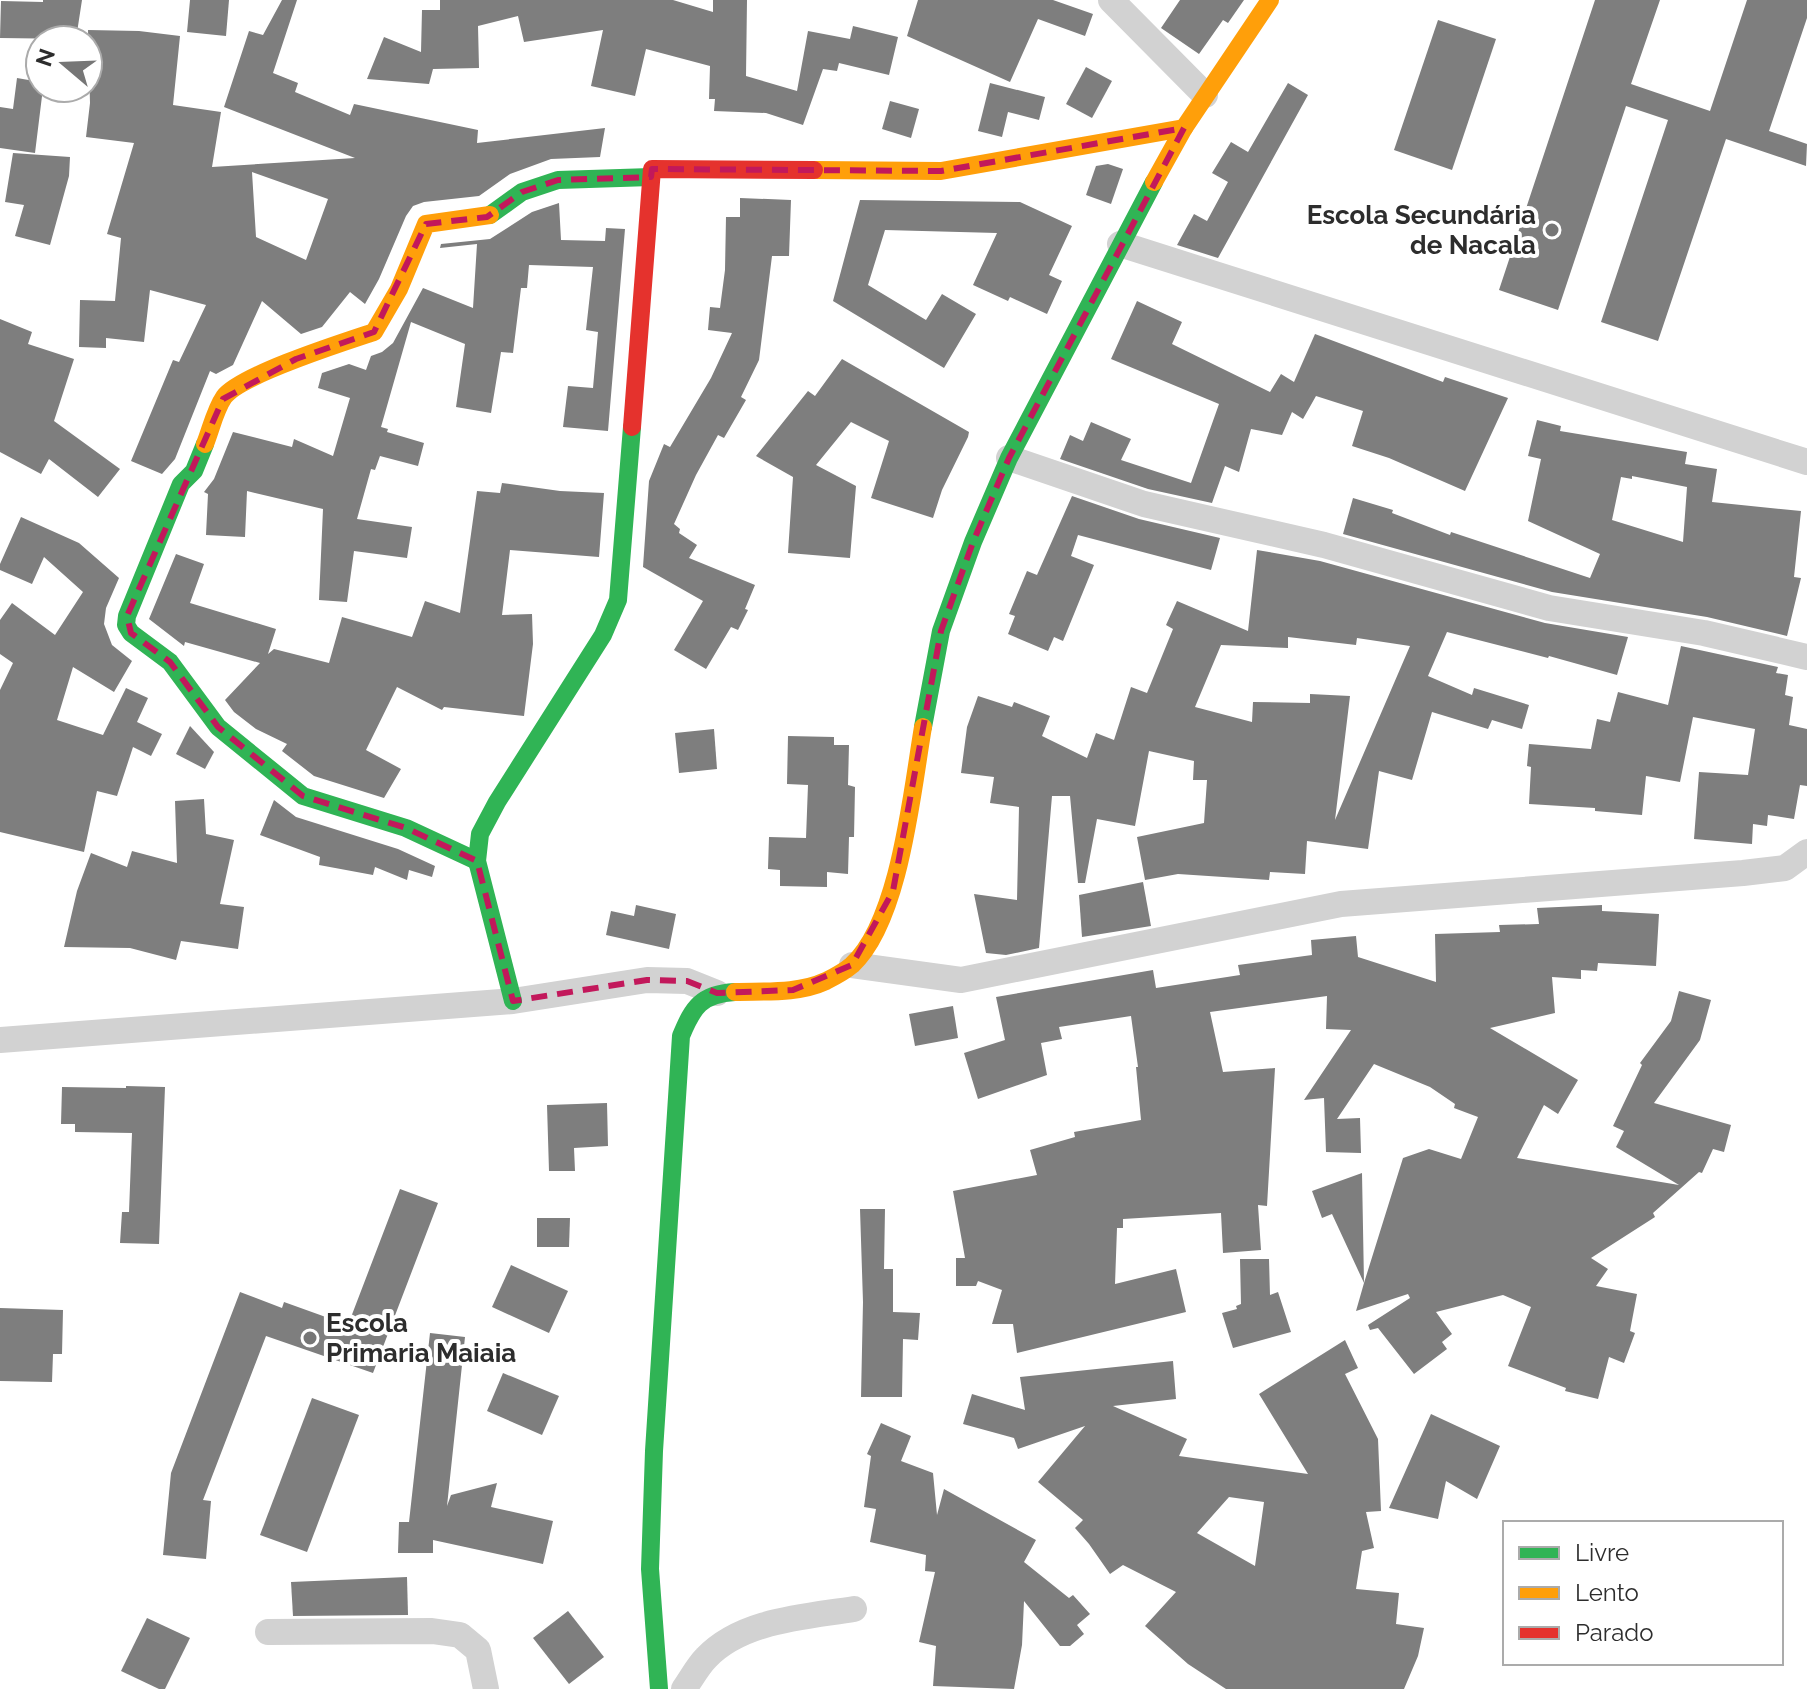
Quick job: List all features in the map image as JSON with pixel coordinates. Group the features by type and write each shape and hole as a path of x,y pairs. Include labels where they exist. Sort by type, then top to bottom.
{"street":[{"path":"1111,0 1205,95"},
{"path":"0,1040 513,1001 647,980 687,981 717,993 793,990 824,982 852,965 874,934 893,891 941,631 973,542 1009,458 1184,128 1270,0"},
{"path":"513,1001 477,861 480,834 603,635 618,600 652,169 941,171 1184,128"},
{"path":"477,861 406,828 303,796 218,727 170,662 131,633 126,625 127,616 181,484 194,471 223,399 231,390 296,359 374,332 399,289 426,224 487,217 522,192 558,180 651,177"},
{"path":"1120,244 1807,462"},
{"path":"1009,458 1144,504 1324,545 1549,608 1704,633 1807,657"},
{"path":"852,965 961,980 1341,904 1743,873 1785,868 1807,852"},
{"path":"659,1689 651,1540 681,1036 700,1002 717,993"},
{"path":"684,1689 706,1657 735,1635 782,1621 854,1609"},
{"path":"268,1632 432,1631 460,1635 478,1650 486,1689"}],"highlighted area":[{"path":"1184,128 1009,458 973,542 941,631 893,891 852,965 793,990 717,993 687,981 647,980 513,1001 477,861 406,828 303,796 218,727 170,662 131,633 127,616 223,399 296,359 374,332 426,224 487,217 522,192 558,180 651,177 652,169 941,171"}],"building":[{"path":"82,0 78,24 24,24 24,38 0,38 1,1"},
{"path":"190,0 229,0 226,36 187,32"},
{"path":"282,0 297,0 273,73 298,83 295,92 350,115 354,104 478,130 477,143 605,128 600,157 551,159 510,174 479,196 413,206 365,304 350,292 322,327 301,334 262,301 233,365 216,374 210,371 175,459 162,474 131,461 173,360 179,362 206,305 150,290 144,342 106,338 106,348 79,347 80,300 115,301 121,238 107,234 134,143 86,137 90,104 104,104 104,30 180,36 173,105 221,112 212,167 355,158 224,107 249,31 263,35","holes":["252,172 328,199 306,260 256,237"]},
{"path":"440,0 673,0 713,12 713,0 747,0 746,76 797,91 808,31 850,39 853,26 898,37 889,75 839,63 837,71 823,69 803,125 766,113 714,111 715,99 709,99 710,66 646,49 635,96 591,86 603,30 524,42 518,16 478,26 479,68 433,69 429,84 367,79 384,37 421,52 422,10 440,10"},
{"path":"918,0 1053,0 1093,14 1085,36 1038,19 1010,82 907,36"},
{"path":"1180,0 1244,0 1228,23 1223,20 1199,54 1161,28"},
{"name":"Escola Secundária de Nacala","path":"1595,0 1660,0 1631,84 1710,111 1747,0 1807,0 1807,18 1769,131 1807,144 1806,166 1726,139 1658,341 1601,322 1668,120 1626,106 1558,310 1499,290"},
{"path":"1438,20 1496,39 1452,170 1394,150"},
{"path":"1086,67 1112,81 1092,118 1066,104"},
{"path":"17,78 24,79 24,104 41,104 35,153 0,148 0,107 13,109"},
{"path":"990,83 1045,97 1039,120 1008,112 1002,137 978,131"},
{"path":"1288,83 1308,95 1218,258 1177,245 1194,214 1207,221 1228,182 1212,173 1231,142 1248,152"},
{"path":"890,101 919,109 911,138 882,129"},
{"path":"13,153 70,157 69,176 50,245 15,236 24,205 5,202"},
{"path":"1108,164 1123,169 1111,204 1086,195 1096,166"},
{"path":"740,198 791,200 789,256 772,256 759,360 741,397 746,400 724,438 718,435 674,524 680,529 679,533 697,545 689,558 755,585 738,630 731,627 706,669 674,650 703,601 643,567 649,481 664,444 670,447 711,378 732,333 708,330 710,307 720,308 725,270 726,217 740,217"},
{"path":"860,200 1020,202 1072,226 1049,275 1062,281 1047,314 973,285 997,233 885,230 868,285 926,320 942,294 976,314 944,368 833,301"},
{"path":"559,203 561,240 605,241 606,228 625,229 608,431 563,427 568,386 593,388 598,332 586,330 593,267 529,265 527,288 521,288 513,353 501,352 491,413 456,407 465,344 411,322 381,427 388,429 387,432 424,443 418,466 380,456 375,470 371,469 357,519 412,527 407,558 354,551 347,602 319,600 323,509 247,491 245,537 206,535 208,494 204,492 214,479 233,432 292,447 294,439 333,456 350,398 318,388 322,373 349,364 366,370 371,356 393,343 423,288 473,308 477,244 440,248 441,244 490,239 532,212"},
{"path":"1137,301 1182,322 1172,344 1270,392 1281,374 1294,382 1315,334 1443,382 1445,377 1508,398 1465,491 1389,458 1352,446 1363,411 1316,396 1303,419 1292,412 1282,435 1251,429 1239,472 1225,466 1212,503 1148,489 1060,459 1070,435 1083,441 1091,422 1131,439 1121,460 1191,483 1219,404 1111,359"},
{"path":"0,319 32,332 28,344 74,359 54,421 120,469 98,497 49,459 41,474 0,452"},
{"path":"842,359 969,432 968,437 942,490 933,518 871,498 889,441 851,422 816,465 856,486 850,558 788,553 793,477 756,456 808,391 815,396"},
{"path":"1537,420 1561,426 1560,431 1687,452 1685,464 1717,469 1712,502 1801,511 1794,577 1801,578 1787,636 1707,617 1552,592 1343,534 1353,498 1393,510 1392,513 1450,535 1451,532 1590,578 1600,554 1528,521 1541,459 1528,456","holes":["1632,476 1687,487 1683,542 1612,520 1621,477 1632,479"]},
{"path":"502,483 604,493 599,557 510,550 502,615 532,614 533,644 524,716 444,707 442,710 397,687 366,750 401,769 384,798 314,776 282,751 287,744 256,729 234,712 225,700 260,663 185,642 184,646 149,619 176,554 204,564 190,603 276,629 268,654 274,649 329,663 342,617 412,637 425,601 460,613 477,491 500,493"},
{"path":"1072,496 1139,519 1220,538 1211,570 1078,535 1071,556 1094,565 1063,641 1054,637 1048,651 1008,634 1015,616 1009,614 1027,571 1037,575"},
{"path":"21,517 79,543 119,578 106,608 104,624 112,645 132,661 114,692 73,667 57,720 103,735 126,688 148,698 137,722 162,734 151,756 133,747 117,796 97,791 84,852 0,832 0,690 13,663 0,654 0,620 12,603 55,635 83,592 44,557 32,584 0,570"},
{"path":"1257,550 1320,561 1545,623 1628,637 1617,675 1447,632 1428,676 1472,695 1474,688 1529,705 1522,729 1492,720 1488,729 1432,712 1412,780 1379,771 1368,849 1307,841 1305,874 1270,872 1269,880 1178,874 1145,880 1137,837 1204,823 1207,780 1193,780 1194,761 1149,751 1135,826 1097,819 1085,883 1078,883 1070,796 1052,796 1039,948 1006,955 986,953 974,894 1017,900 1019,807 990,803 994,777 961,773 967,727 978,696 1012,707 1014,702 1050,716 1042,736 1087,758 1096,733 1114,740 1131,687 1147,693 1173,629 1166,625 1177,601 1248,631","holes":["1288,637 1356,645 1357,638 1410,646 1335,820 1350,696 1310,694 1310,703 1253,702 1252,722 1195,707 1221,645 1288,648"]},
{"path":"1681,646 1778,667 1776,673 1788,675 1785,695 1793,697 1789,725 1807,729 1807,786 1800,785 1794,819 1768,815 1767,826 1753,824 1752,844 1694,839 1699,772 1748,775 1755,729 1693,717 1680,782 1646,776 1642,815 1595,811 1595,808 1529,804 1529,744 1591,749 1597,719 1610,722 1618,692 1668,705"},
{"path":"190,726 214,752 205,769 176,754"},
{"path":"714,729 717,769 679,773 675,733"},
{"path":"788,736 834,737 834,745 849,745 848,785 855,787 854,837 849,837 848,874 827,872 827,887 780,886 780,870 768,869 769,837 806,838 808,785 787,784"},
{"path":"204,799 206,834 234,840 220,904 244,907 238,949 181,941 176,960 130,948 64,947 77,891 91,853 127,867 132,851 177,863 175,801"},
{"path":"274,800 296,817 398,849 435,866 432,877 409,870 407,880 375,867 373,875 319,865 320,857 260,835"},
{"path":"1143,882 1151,926 1082,937 1079,895"},
{"path":"636,905 676,914 669,949 606,935 611,911 634,916"},
{"path":"1602,905 1602,911 1659,914 1656,966 1598,963 1597,971 1581,970 1581,979 1552,977 1555,1013 1490,1028 1578,1080 1558,1114 1544,1105 1517,1158 1679,1185 1616,1147 1624,1131 1613,1126 1642,1065 1640,1063 1671,1021 1679,991 1711,1000 1700,1040 1654,1103 1731,1125 1724,1152 1713,1149 1702,1173 1699,1172 1653,1213 1655,1217 1591,1258 1608,1269 1596,1286 1637,1294 1630,1331 1635,1333 1624,1363 1609,1357 1598,1399 1565,1391 1566,1388 1508,1366 1531,1307 1503,1295 1436,1312 1452,1334 1442,1342 1447,1349 1414,1374 1378,1328 1370,1330 1368,1325 1410,1298 1408,1294 1356,1311 1403,1158 1429,1149 1461,1159 1478,1117 1454,1108 1455,1104 1430,1087 1374,1064 1337,1119 1360,1118 1361,1153 1326,1152 1324,1098 1304,1100 1351,1030 1326,1029 1327,996 1210,1012 1223,1072 1275,1068 1267,1206 1258,1205 1261,1250 1223,1253 1221,1213 1123,1219 1123,1228 1117,1228 1115,1284 1176,1269 1186,1312 1017,1353 1013,1324 992,1324 1002,1290 978,1281 976,1286 956,1286 956,1258 965,1258 953,1191 1037,1175 1030,1150 1075,1137 1074,1132 1141,1120 1131,1016 1059,1027 1062,1039 1041,1043 1047,1075 978,1099 964,1053 1005,1040 996,997 1153,970 1156,988 1240,975 1238,965 1312,955 1311,940 1356,936 1358,957 1436,982 1435,934 1500,932 1499,925 1539,924 1537,908"},
{"path":"953,1006 958,1038 915,1046 909,1014"},
{"path":"62,1087 165,1087 159,1244 120,1243 122,1212 129,1212 132,1133 75,1132 75,1124 61,1124"},
{"path":"607,1103 608,1146 574,1148 575,1171 549,1171 547,1105"},
{"path":"1362,1173 1364,1283 1332,1214 1322,1218 1312,1191"},
{"path":"400,1189 438,1203 373,1373 266,1336 203,1500 211,1501 206,1559 163,1555 171,1473 240,1292 282,1308 284,1302 348,1325"},
{"path":"860,1209 885,1209 884,1269 893,1269 893,1312 920,1313 918,1340 903,1339 902,1397 861,1397 863,1302"},
{"path":"537,1218 570,1218 569,1247 537,1247"},
{"path":"1240,1259 1269,1259 1270,1295 1278,1292 1291,1332 1233,1348 1222,1313 1237,1309 1236,1306 1241,1304"},
{"path":"511,1265 568,1291 549,1333 492,1307"},
{"path":"0,1308 63,1310 62,1354 53,1354 52,1382 0,1381"},
{"path":"430,1333 465,1337 447,1506 451,1495 497,1483 491,1507 553,1521 543,1564 433,1540 433,1553 398,1553 399,1522 409,1522"},
{"path":"1345,1340 1358,1368 1345,1374 1378,1439 1381,1511 1366,1512 1374,1548 1362,1551 1356,1589 1399,1593 1396,1624 1424,1628 1418,1656 1404,1689 1226,1689 1188,1664 1145,1626 1176,1592 1123,1565 1110,1574 1075,1528 1083,1520 1038,1482 1085,1426 1018,1449 1014,1438 963,1424 972,1394 1025,1410 1020,1377 1173,1361 1176,1399 1113,1406 1187,1439 1179,1456 1308,1474 1259,1394","holes":["1229,1497 1264,1502 1255,1566 1197,1533"]},
{"path":"503,1373 559,1396 542,1435 487,1411"},
{"path":"312,1398 359,1415 307,1552 260,1535"},
{"path":"1431,1414 1500,1446 1477,1499 1446,1481 1438,1519 1389,1508"},
{"path":"881,1423 911,1436 901,1461 933,1473 937,1515 944,1489 1036,1540 1024,1562 1069,1598 1073,1595 1090,1614 1077,1625 1084,1634 1070,1646 1060,1646 1024,1601 1022,1645 1014,1689 933,1686 936,1646 919,1642 935,1572 925,1571 926,1555 870,1542 876,1509 864,1507 871,1456 867,1454"},
{"path":"407,1577 408,1615 293,1616 291,1582"},
{"path":"568,1611 604,1657 569,1684 533,1638"},
{"path":"147,1618 190,1638 165,1689 121,1671"}],"traffic: fast":[{"path":"490,215 522,192 558,180 651,177"},
{"path":"923,727 941,631 973,542 1009,458 1154,182"},
{"path":"513,1001 477,861 480,834 603,635 618,600 632,427"},
{"path":"205,444 194,471 181,484 127,616 126,625 131,633 170,662 218,727 303,796 406,828 477,861"},
{"path":"659,1689 650,1569 654,1451 681,1036 694,1010 706,999 735,992"}],"traffic: slow":[{"path":"1154,182 1184,128 1270,0"},
{"path":"814,170 941,171 1184,128"},
{"path":"205,444 221,402 234,388 294,360 374,332 399,289 426,224 490,215"},
{"path":"735,992 781,991 815,985 852,965 868,945 893,887 923,727"}],"traffic: jam":[{"path":"632,427 652,169 814,170"}],"place":[{"name":"Escola Secundária de Nacala","path":"1552,230"},
{"name":"Escola Primaria Maiaia","path":"310,1338"}]}
